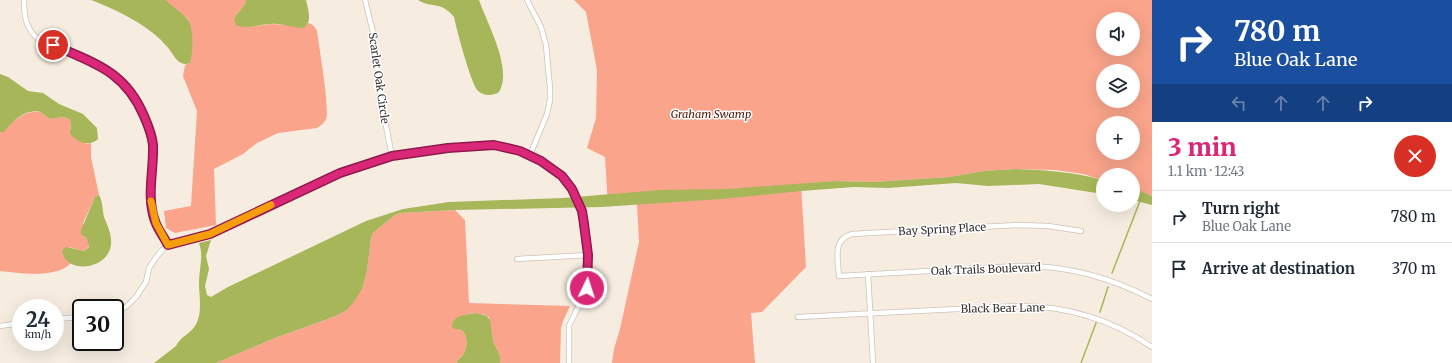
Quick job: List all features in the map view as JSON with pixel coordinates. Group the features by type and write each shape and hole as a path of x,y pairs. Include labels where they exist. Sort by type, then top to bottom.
{"street":[{"name":"Scarlet Oak Circle","path":"365,0 374,36 381,101 392,156"},
{"path":"527,0 541,27 546,45 550,88 550,100 547,114 530,155"},
{"path":"24,1 25,20 33,35 39,40 104,68 119,79 135,99 148,125 153,145 150,198 152,210 156,223 168,245"},
{"path":"124,307 136,297 146,282 151,265 168,245 210,234 340,173 392,156 482,145 509,148 530,155 562,176 576,195 582,211 588,255 587,288 569,326 569,363"},
{"name":"Bay Spring Place","path":"839,276 838,245 843,238 852,234 1019,226 1048,226 1081,231"},
{"path":"517,259 588,255"},
{"name":"Oak Trails Boulevard","path":"839,276 1018,266 1047,267 1099,276 1123,285 1152,300"},
{"path":"868,274 873,363"},
{"name":"Black Bear Lane","path":"798,318 1020,306 1048,307 1097,318 1128,332 1152,347"},
{"path":"0,326 12,324"}],"green space":[{"path":"166,0 246,0 245,4 234,18 247,27 271,24 306,26 308,23 313,25 317,31 327,104 326,119 317,128 278,133 257,143 243,154 214,169 216,225 175,233 166,228 164,211 191,206 197,111 183,76 185,65 190,63 188,19"},
{"name":"Graham Swamp","path":"574,0 1152,0 1152,196 1140,191 1140,168 1096,168 1096,178 1083,174 1055,170 1014,169 984,171 949,177 874,182 834,181 801,184 806,267 762,312 751,313 755,363 612,363 639,242 637,204 608,206 605,157 587,148 596,118 597,70 586,12"},
{"path":"39,111 50,119 63,117 69,119 71,123 70,130 87,144 91,143 91,157 99,195 95,197 83,223 83,236 87,239 89,246 84,251 69,247 63,249 64,257 71,263 56,271 37,274 0,271 0,132 5,131 11,123 19,117"},
{"path":"455,210 465,220 469,303 570,306 561,328 560,363 500,363 500,356 493,341 489,317 474,313 458,318 452,326 462,330 466,339 465,352 457,363 216,363 275,338 336,316 347,310 362,289 367,271 373,233 395,215 401,213"}],"shaded area":[{"path":"91,0 166,0 188,20 190,24 192,53 190,63 183,64 175,58 161,40 145,27 119,12"},
{"path":"246,0 306,0 309,11 308,23 303,28 275,24 249,27 236,25 234,18 245,4"},
{"path":"418,0 479,0 493,33 501,59 503,71 499,92 486,95 480,93 475,86 464,57 454,17 444,8 423,3"},
{"path":"0,74 8,77 28,91 43,93 59,104 83,114 97,128 98,139 91,143 83,143 70,133 71,123 69,119 63,117 50,119 39,111 23,114 4,132 0,132"},
{"path":"1014,169 1081,175 1096,178 1096,193 1039,184 988,186 956,183 888,188 854,187 721,199 601,207 455,210 401,213 395,215 373,233 367,271 362,289 347,310 336,316 275,338 216,363 154,363 176,346 180,340 195,326 200,310 199,283 201,258 199,243 211,240 206,256 209,269 205,286 207,295 211,297 228,287 366,221 403,209 449,202 563,198 661,190 727,189 834,181 874,182 949,177 984,171"},
{"path":"1140,191 1152,196 1152,205 1140,202"},
{"path":"99,195 104,217 111,237 109,252 104,259 88,266 72,264 66,260 62,252 63,249 67,247 84,251 89,247 87,239 81,234 81,230 95,197"},
{"path":"477,313 487,316 490,320 493,341 500,356 500,363 457,363 465,352 467,342 462,330 452,327 454,320 461,316"}],"waterway":[{"path":"1112,273 1136,212"},
{"path":"1100,312 1108,287"},
{"path":"1081,363 1096,323"}],"slow traffic":[{"path":"151,201 156,223 168,245 210,234 271,205"}],"route":[{"path":"53,45 99,65 119,79 130,91 142,111 152,136 153,145 150,198 152,210 156,223 168,245 210,234 340,173 361,165 392,156 448,148 494,145 520,151 541,161 562,176 576,195 582,211 588,255 587,288"}]}
